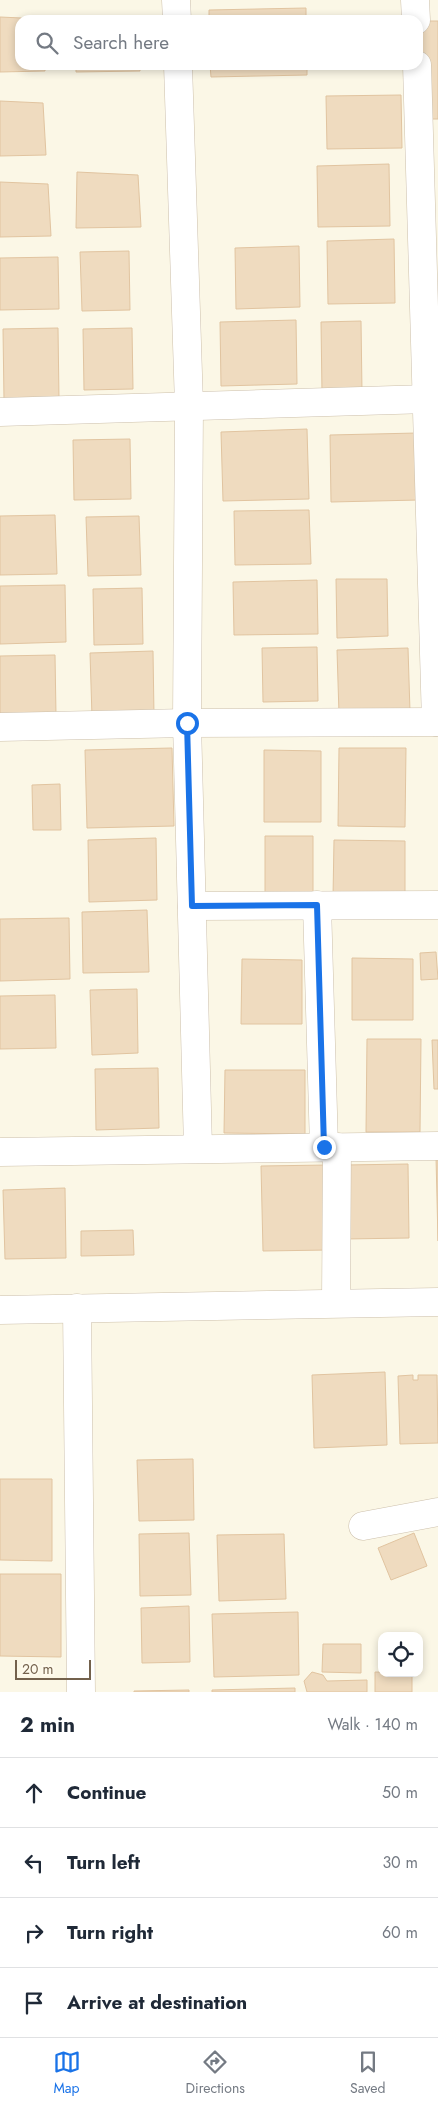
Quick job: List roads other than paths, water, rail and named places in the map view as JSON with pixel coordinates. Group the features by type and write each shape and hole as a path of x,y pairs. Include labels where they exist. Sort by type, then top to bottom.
{"street":[{"path":"176,0 177,15"},
{"path":"415,0 416,15"},
{"path":"178,70 188,405 187,723 198,1148"},
{"path":"0,727 187,723 437,722 434,506 428,399 430,195 418,70"},
{"path":"0,412 428,399"},
{"path":"317,905 331,1147 336,1303"},
{"path":"192,906 438,905"},
{"path":"0,1152 438,1146"},
{"path":"0,1310 438,1302"},
{"path":"77,1308 80,1692"},
{"path":"363,1526 438,1512"}]}
